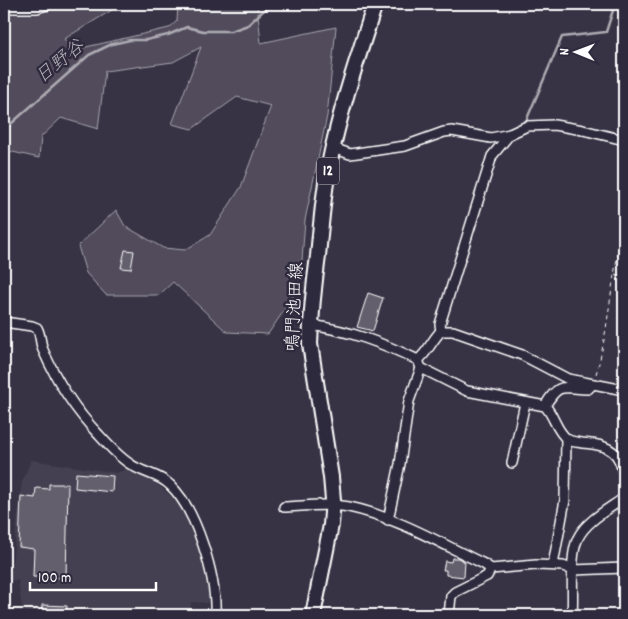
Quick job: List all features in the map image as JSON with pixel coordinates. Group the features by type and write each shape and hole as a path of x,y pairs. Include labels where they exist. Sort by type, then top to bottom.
{"main road":[{"name":"鳴門池田線","path":"313,615 330,533 333,506 331,477 310,344 324,190 347,91 375,4"}],"street":[{"path":"4,8 37,8 49,4"},
{"path":"333,148 350,154 405,146 444,132 452,131 491,138 510,134 527,126 554,125 624,140"},
{"path":"388,520 400,464 409,401 420,364 441,331 440,324 492,156 510,134"},
{"path":"4,322 37,328 42,348 68,398 82,416 130,464 171,485 188,508 197,528 213,582 216,603 215,615"},
{"path":"311,325 344,331 381,342 467,391 525,404 545,406 551,412 566,439 572,442 597,444 608,448 619,460 624,475"},
{"path":"441,331 453,331 522,356 568,379 624,390"},
{"path":"545,406 557,389 565,386 588,389 592,384"},
{"path":"512,463 525,404"},
{"path":"553,565 565,500 566,439"},
{"path":"572,615 574,552 578,538 589,524 624,498"},
{"path":"284,506 333,506 364,511 424,534 491,569 536,565 553,565 573,570 624,568"},
{"path":"449,615 451,596 455,592 487,576 491,569"}],"path":[{"path":"592,384 607,324 614,274 624,230"},
{"path":"614,274 624,276"}],"shaded area":[{"path":"54,4 122,4 64,39 73,50 169,28 177,21 178,4 257,4 261,43 336,27 327,116 305,220 300,287 268,334 227,332 173,282 159,295 106,295 86,273 78,246 116,210 125,226 163,248 185,250 210,235 241,187 271,106 237,97 192,129 172,124 201,47 173,62 105,71 98,129 61,118 41,137 39,158 4,150 4,12 49,11"},
{"path":"31,460 117,473 126,469 151,479 181,505 192,524 209,584 212,603 191,602 189,615 30,615 22,608 18,580 10,580 22,482"}],"building":[{"path":"125,250 134,251 131,269 121,268"},
{"path":"368,293 383,298 373,331 357,327"},
{"path":"76,473 113,476 112,492 75,488"},
{"path":"49,484 68,484 66,578 33,577 34,549 19,547 21,496 35,498 36,488 49,489"},
{"path":"452,558 458,558 465,562 464,577 446,575 446,570 443,570 445,561 451,562"},
{"path":"42,605 67,606 66,615 42,615"}],"waterway":[{"name":"日野谷","path":"4,130 89,55 112,44 130,40 146,40 168,35 187,27 203,31 231,31 248,25 265,9 287,4"},
{"path":"526,121 562,37 606,32 615,4"}]}
